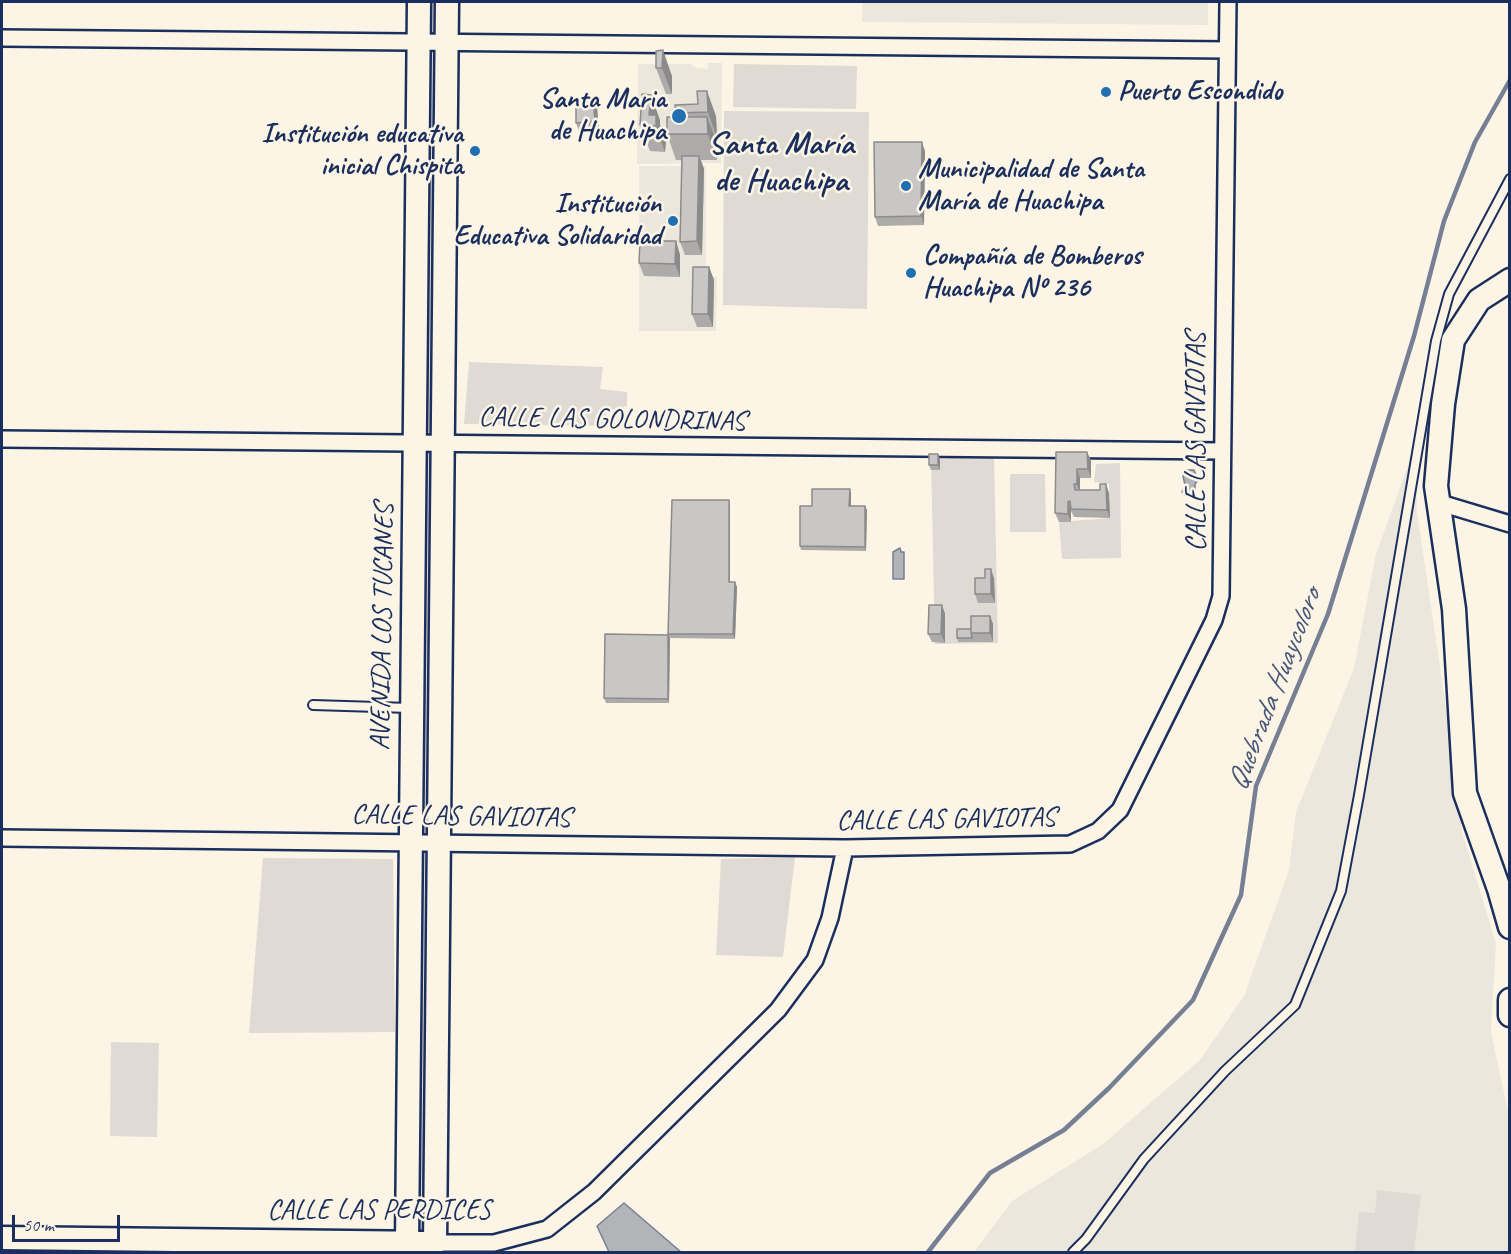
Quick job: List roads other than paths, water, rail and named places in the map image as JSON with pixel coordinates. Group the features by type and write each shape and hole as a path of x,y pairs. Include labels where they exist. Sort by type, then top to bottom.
{"street":[{"name":"AVENIDA LOS TUCANES","path":"407,1248 419,2"},
{"name":"AVENIDA LOS TUCANES","path":"435,1248 447,2"},
{"name":"CALLE LAS GAVIOTAS","path":"2,838 845,848 1070,844 1098,831 1120,810 1214,620 1221,596 1228,2"},
{"path":"2,38 1227,50"},
{"path":"1509,280 1479,300 1453,340 1443,404 1436,486 1454,609 1466,794 1499,889 1509,927"},
{"name":"CALLE LAS GOLONDRINAS","path":"2,440 1222,451"},
{"path":"1437,502 1509,524"},
{"name":"CALLE LAS PERDICES","path":"2,1238 435,1248 494,1243 547,1229 594,1192 778,1011 815,960 830,918 845,848"},
{"path":"1509,1000 1509,1015"}],"lane":[{"path":"1073,1252 1086,1239 1144,1159 1225,1071 1295,1005 1341,891 1436,341 1449,294 1509,179"},
{"path":"314,705 411,708"}],"waterway":[{"name":"Quebrada Huaycoloro","path":"928,1252 990,1173 1064,1130 1109,1088 1193,1000 1241,895 1256,786 1328,614 1414,336 1444,221 1475,142 1510,80"}],"place":[{"name":"Puerto Escondido","path":"1106,92"},
{"name":"Santa Maria de Huachipa","path":"679,116"},
{"name":"Institución educativa inicial Chispita","path":"475,151"},
{"name":"Municipalidad de Santa María de Huachipa","path":"906,186"},
{"name":"Institución Educativa Solidaridad","path":"673,221"},
{"name":"Compañía de Bomberos Huachipa Nº 236","path":"911,273"}],"district":[{"name":"Santa María de Huachipa","path":"781,164"}]}
